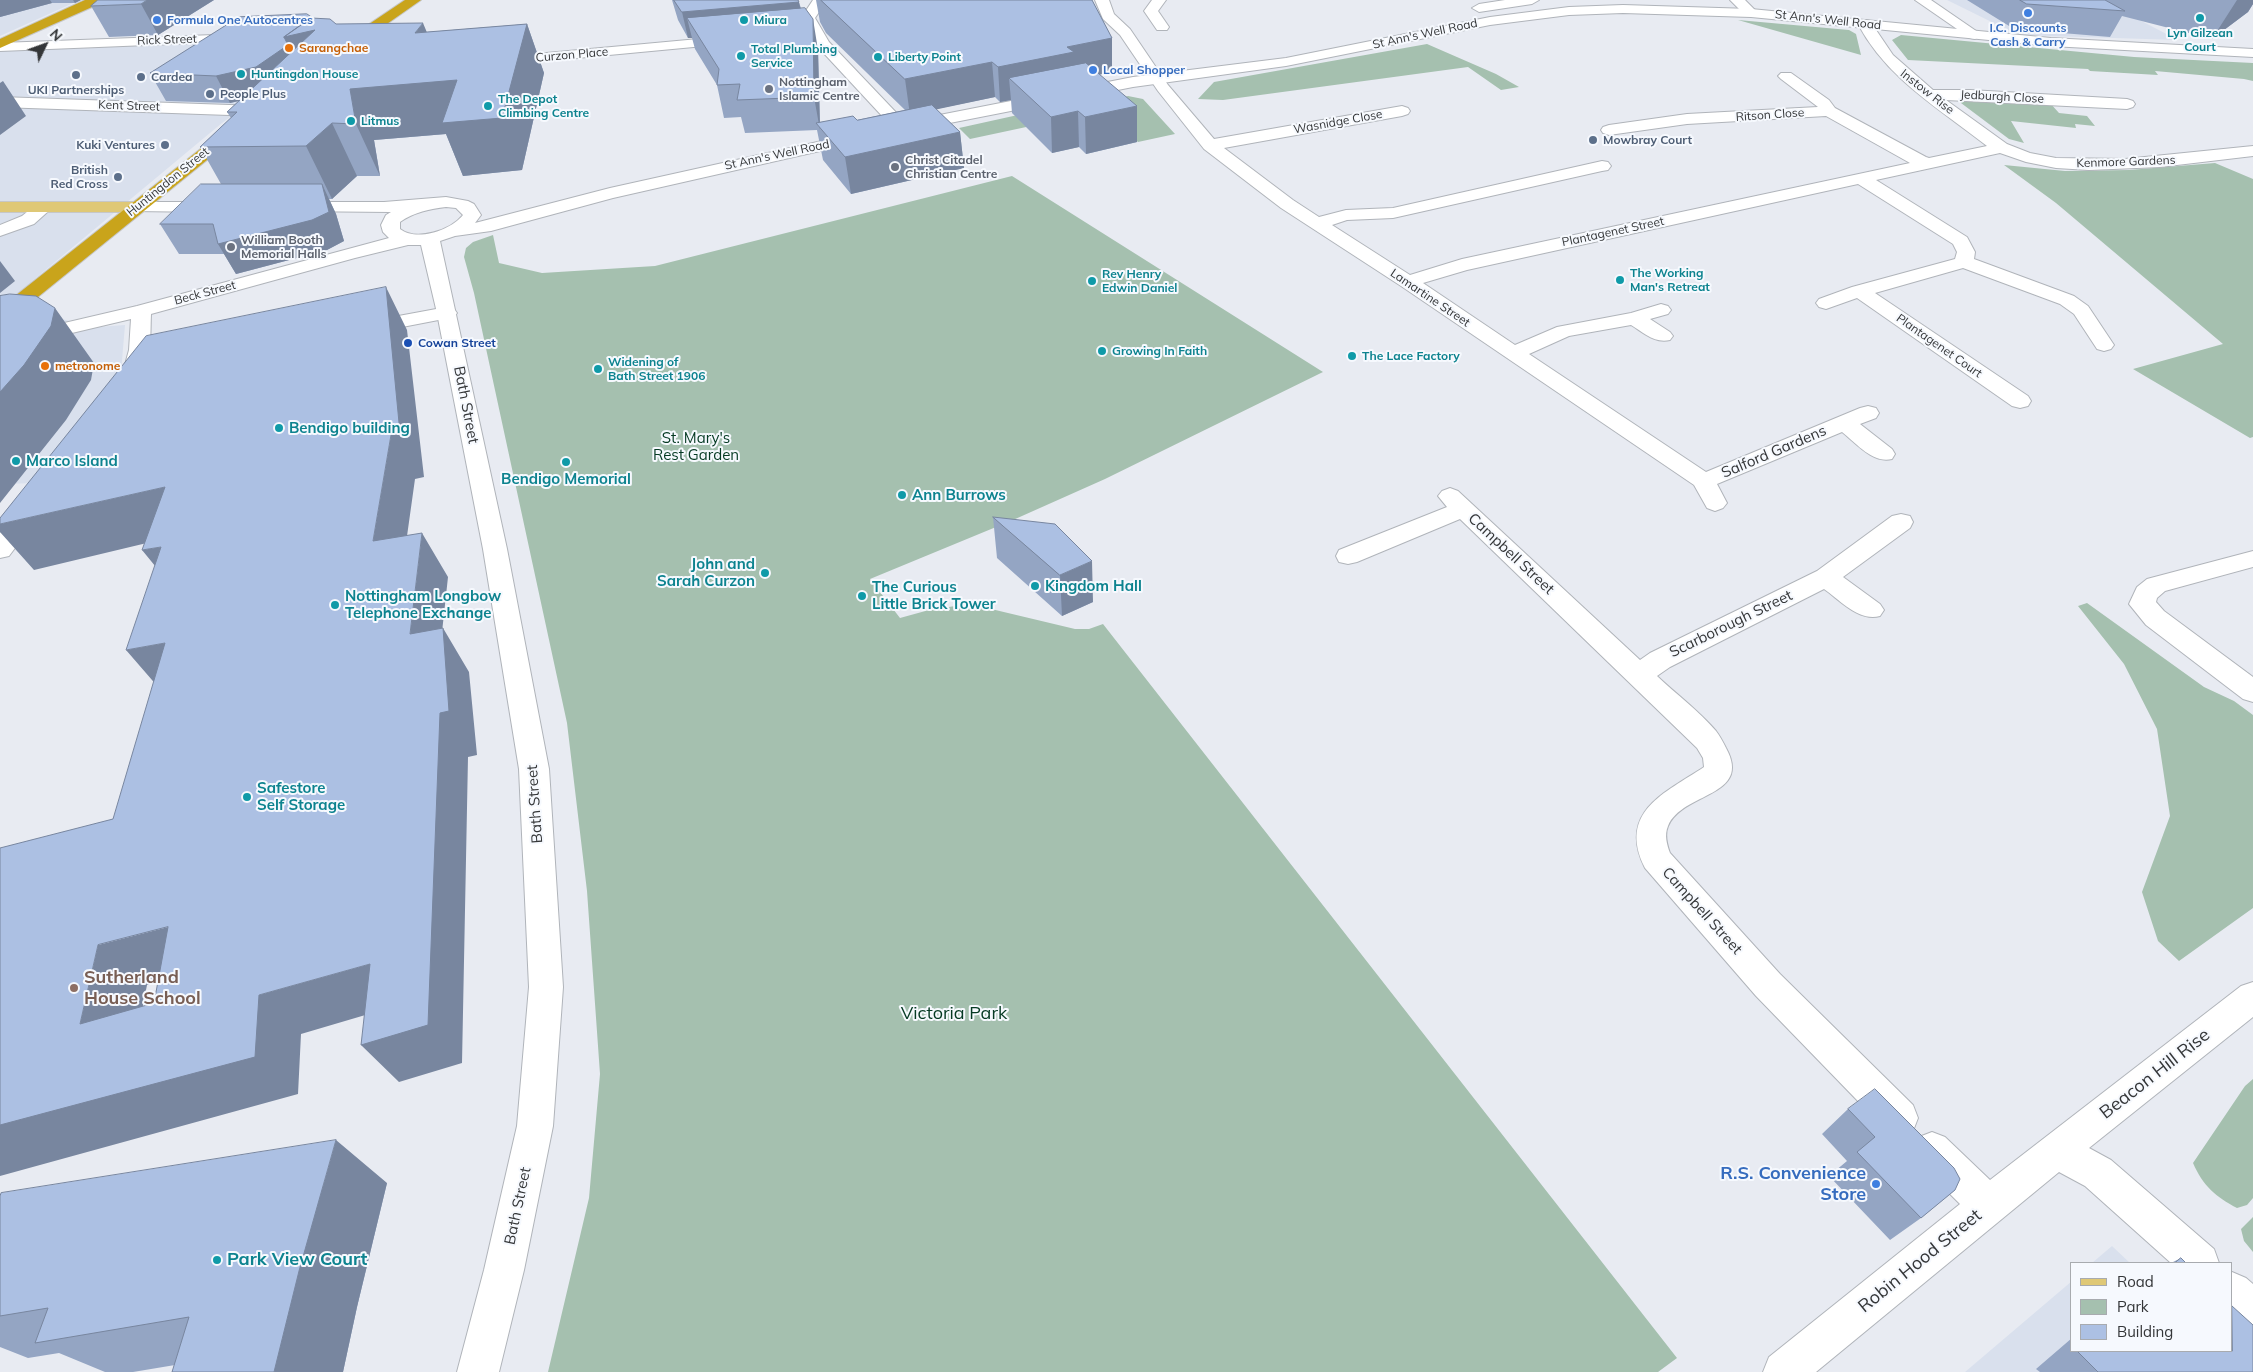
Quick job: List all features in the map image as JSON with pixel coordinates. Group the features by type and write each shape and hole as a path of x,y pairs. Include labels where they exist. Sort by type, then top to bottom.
{"highway":[{"path":"334,55 414,0"},
{"path":"0,45 98,1"},
{"name":"Huntingdon Street","path":"0,318 273,100"}],"main road":[{"path":"0,207 137,207"}],"street":[{"path":"820,0 808,18 823,44 902,128"},
{"path":"1102,0 1111,0"},
{"name":"Lamartine Street","path":"1102,0 1108,16 1125,32 1196,131 1210,145 1287,204 1408,282 1704,481"},
{"path":"1159,0 1151,11 1162,27"},
{"path":"1479,8 1532,0"},
{"path":"1737,0 1751,13"},
{"path":"1922,0 1975,35"},
{"path":"1497,5 1515,17"},
{"name":"St Ann's Well Road","path":"470,210 517,207 610,192 902,128 1157,78 1286,62 1515,17 1554,12 1593,10 1751,13 2060,43 2253,53"},
{"name":"Instow Rise","path":"1865,24 1889,60 1928,95 2001,148"},
{"path":"798,34 817,32"},
{"path":"336,34 364,33"},
{"name":"Rick Street","path":"0,45 258,37"},
{"name":"Curzon Place","path":"491,62 742,39"},
{"name":"Ritson Close","path":"1786,76 1823,103 1829,111 1920,161 1929,164"},
{"name":"Jedburgh Close","path":"1928,95 2081,107 2127,104"},
{"name":"Kent Street","path":"0,102 258,111"},
{"name":"Wasnidge Close","path":"1210,145 1278,138 1402,111"},
{"name":"Ritson Close","path":"1609,130 1687,120 1716,122 1829,111"},
{"path":"1632,126 1651,138"},
{"name":"Kenmore Gardens","path":"2001,148 2023,157 2047,162 2091,166 2253,151"},
{"name":"Plantagenet Street","path":"1408,282 1462,265 2001,148"},
{"path":"2224,155 2248,168"},
{"path":"1318,223 1346,215 1393,213 1602,166"},
{"path":"1800,176 1818,187"},
{"path":"1862,179 1960,241 1966,252 1964,262"},
{"name":"St Ann's Well Road","path":"431,236 486,227 610,192"},
{"path":"282,207 384,207 434,203 456,203 470,210 472,215 469,220 431,236 399,237 392,232 390,227 393,221 410,209 434,203"},
{"path":"0,231 28,220 44,207"},
{"path":"137,207 232,207"},
{"name":"Beck Street","path":"0,344 141,311 350,253 431,236"},
{"name":"Bath Street","path":"431,236 432,256 447,313 495,549 534,769 546,987 535,1126 504,1270 478,1372"},
{"path":"1826,303 1858,291 1964,262 2074,304 2081,310 2104,345"},
{"name":"Plantagenet Court","path":"1858,291 2020,401"},
{"path":"1514,353 1564,331 1634,318 1661,310"},
{"path":"135,382 141,311"},
{"path":"351,332 447,313"},
{"path":"1634,318 1663,336"},
{"name":"Salford Gardens","path":"1704,481 1868,413"},
{"name":"Salford Gardens","path":"1844,423 1884,454"},
{"path":"1704,481 1715,504"},
{"path":"0,550 40,499"},
{"name":"Campbell Street","path":"1348,556 1456,503 1707,740 1717,758 1719,772 1705,783 1672,802 1655,819 1650,836 1656,859 1768,985 1988,1205"},
{"name":"Scarborough Street","path":"1638,675 1660,660 1826,577 1901,522"},
{"path":"2253,559 2156,585 2146,593 2142,604 2155,618 2253,692"},
{"path":"1826,577 1871,610"},
{"name":"Beacon Hill Rise","path":"2057,1151 2253,997"},
{"path":"2057,1151 2098,1173 2199,1262"},
{"name":"Robin Hood Street","path":"1784,1372 2057,1151"},
{"path":"2233,1293 2253,1311"}],"shaded area":[{"path":"0,0 80,0 0,36"},
{"path":"1947,0 2101,0 2178,40 2018,35"},
{"path":"330,38 335,41 222,123 31,282 39,314 97,327 125,325 120,384 38,483 0,484 0,51"},
{"path":"2112,1246 2129,1262 2093,1262"},
{"path":"2070,1283 2070,1352 2250,1372 1965,1372"}],"green space":[{"path":"1738,20 1849,30 1856,34 1861,55"},
{"path":"1901,35 2134,57 2253,63 2253,81 2155,71 2158,75 2090,71 2088,69 1908,60 1892,40"},
{"path":"1427,44 1496,74 1519,87 1501,90 1468,67 1223,100 1198,99 1214,82"},
{"path":"1128,96 1143,99 1175,134 1138,142 1100,108 1117,99"},
{"path":"1957,100 2050,103 2059,113 2087,116 2095,126 2075,124 2076,128 2011,121 2024,143 2009,139"},
{"path":"1054,107 1045,123 970,139 959,128"},
{"path":"2215,163 2253,179 2253,437 2250,438 2133,369 2223,344 2056,203 2004,165 2065,171 2129,170"},
{"name":"Victoria Park","path":"1012,176 1323,372 1105,479 1013,520 870,579 900,618 929,610 962,605 987,608 1075,629 1089,629 1103,624 1677,1358 1658,1372 548,1372 589,1198 600,1074 587,891 567,723 474,293 464,257 466,248 473,242 493,235 499,263 542,273 655,266"},
{"path":"2087,603 2204,687 2234,701 2253,715 2253,908 2179,961 2158,941 2142,892 2170,816 2157,729 2124,664 2078,606"},
{"path":"2253,1079 2253,1198 2247,1205 2237,1208 2211,1190 2201,1178 2193,1163 2245,1086"},
{"path":"2253,1217 2253,1252 2244,1241 2241,1229"}],"building":[{"path":"98,0 147,0 141,4 91,6"},
{"path":"674,0 798,0 799,2 682,12"},
{"path":"821,0 1092,0 1112,38 1067,47 1074,52 998,67 992,62 905,79"},
{"path":"2020,0 2105,0 2125,11 2027,4"},
{"path":"805,8 813,19 814,97 737,100 740,84 717,85 719,69 687,18"},
{"path":"307,14 313,18 284,37 288,45 256,67 216,76 150,73 239,17"},
{"path":"311,18 330,19 336,24 423,23 415,33 527,24 502,118 442,123 457,80 350,89 356,124 332,123 306,146 200,147 237,112 227,112 315,30 284,37"},
{"path":"1086,63 1137,106 1085,117 1078,111 1051,117 1009,78"},
{"path":"932,105 960,132 845,157 816,123 853,116 857,120"},
{"path":"201,184 322,184 329,212 312,220 218,244 213,224 160,224"},
{"path":"386,287 400,433 391,435 373,541 422,533 410,634 443,628 449,711 440,713 428,1025 361,1045 370,964 259,995 255,1057 0,1125 0,848 113,819 165,643 126,650 161,547 142,550 165,487 0,524 0,518 146,336","holes":["168,927 154,1003 80,1024 98,945"]},
{"path":"10,294 36,296 55,308 51,326 24,365 0,392 0,296"},
{"path":"993,517 1055,524 1092,561 1060,575"},
{"path":"1875,1089 1954,1168 1960,1179 1955,1190 1921,1218 1857,1152 1875,1137 1848,1109"},
{"path":"336,1140 299,1271 274,1372 172,1372 189,1317 35,1343 48,1308 0,1316 1,1193"},
{"path":"2181,1258 2185,1262 2176,1262"},
{"path":"2233,1307 2253,1325 2253,1372 2098,1372 2078,1352 2233,1352"}],"place":[{"name":"I.C. Discounts Cash & Carry","path":"2028,13"},
{"name":"Lyn Gilzean Court","path":"2200,18"},
{"name":"Formula One Autocentres","path":"157,20"},
{"name":"Miura","path":"744,20"},
{"name":"Sarangchae","path":"289,48"},
{"name":"Total Plumbing Service","path":"741,56"},
{"name":"Liberty Point","path":"878,57"},
{"name":"Local Shopper","path":"1093,70"},
{"name":"Huntingdon House","path":"241,74"},
{"name":"UKI Partnerships","path":"76,75"},
{"name":"Cardea","path":"141,77"},
{"name":"Nottingham Islamic Centre","path":"769,89"},
{"name":"People Plus","path":"210,94"},
{"name":"The Depot Climbing Centre","path":"488,106"},
{"name":"Litmus","path":"351,121"},
{"name":"Mowbray Court","path":"1593,140"},
{"name":"Kuki Ventures","path":"165,145"},
{"name":"Christ Citadel Christian Centre","path":"895,167"},
{"name":"British Red Cross","path":"118,177"},
{"name":"William Booth Memorial Halls","path":"231,247"},
{"name":"The Working Man's Retreat","path":"1620,280"},
{"name":"Rev Henry Edwin Daniel","path":"1092,281"},
{"name":"Cowan Street","path":"408,343"},
{"name":"Growing In Faith","path":"1102,351"},
{"name":"The Lace Factory","path":"1352,356"},
{"name":"metronome","path":"45,366"},
{"name":"Widening of Bath Street 1906","path":"598,369"},
{"name":"Bendigo building","path":"279,428"},
{"name":"Marco Island","path":"16,461"},
{"name":"Bendigo Memorial","path":"566,462"},
{"name":"Ann Burrows","path":"902,495"},
{"name":"John and Sarah Curzon","path":"765,573"},
{"name":"Kingdom Hall","path":"1035,586"},
{"name":"The Curious Little Brick Tower","path":"862,596"},
{"name":"Nottingham Longbow Telephone Exchange","path":"335,605"},
{"name":"Safestore Self Storage","path":"247,797"},
{"name":"Sutherland House School","path":"74,988"},
{"name":"R.S. Convenience Store","path":"1876,1184"},
{"name":"Park View Court","path":"217,1260"}],"park label":[{"name":"St. Mary's Rest Garden","path":"696,446"}]}
